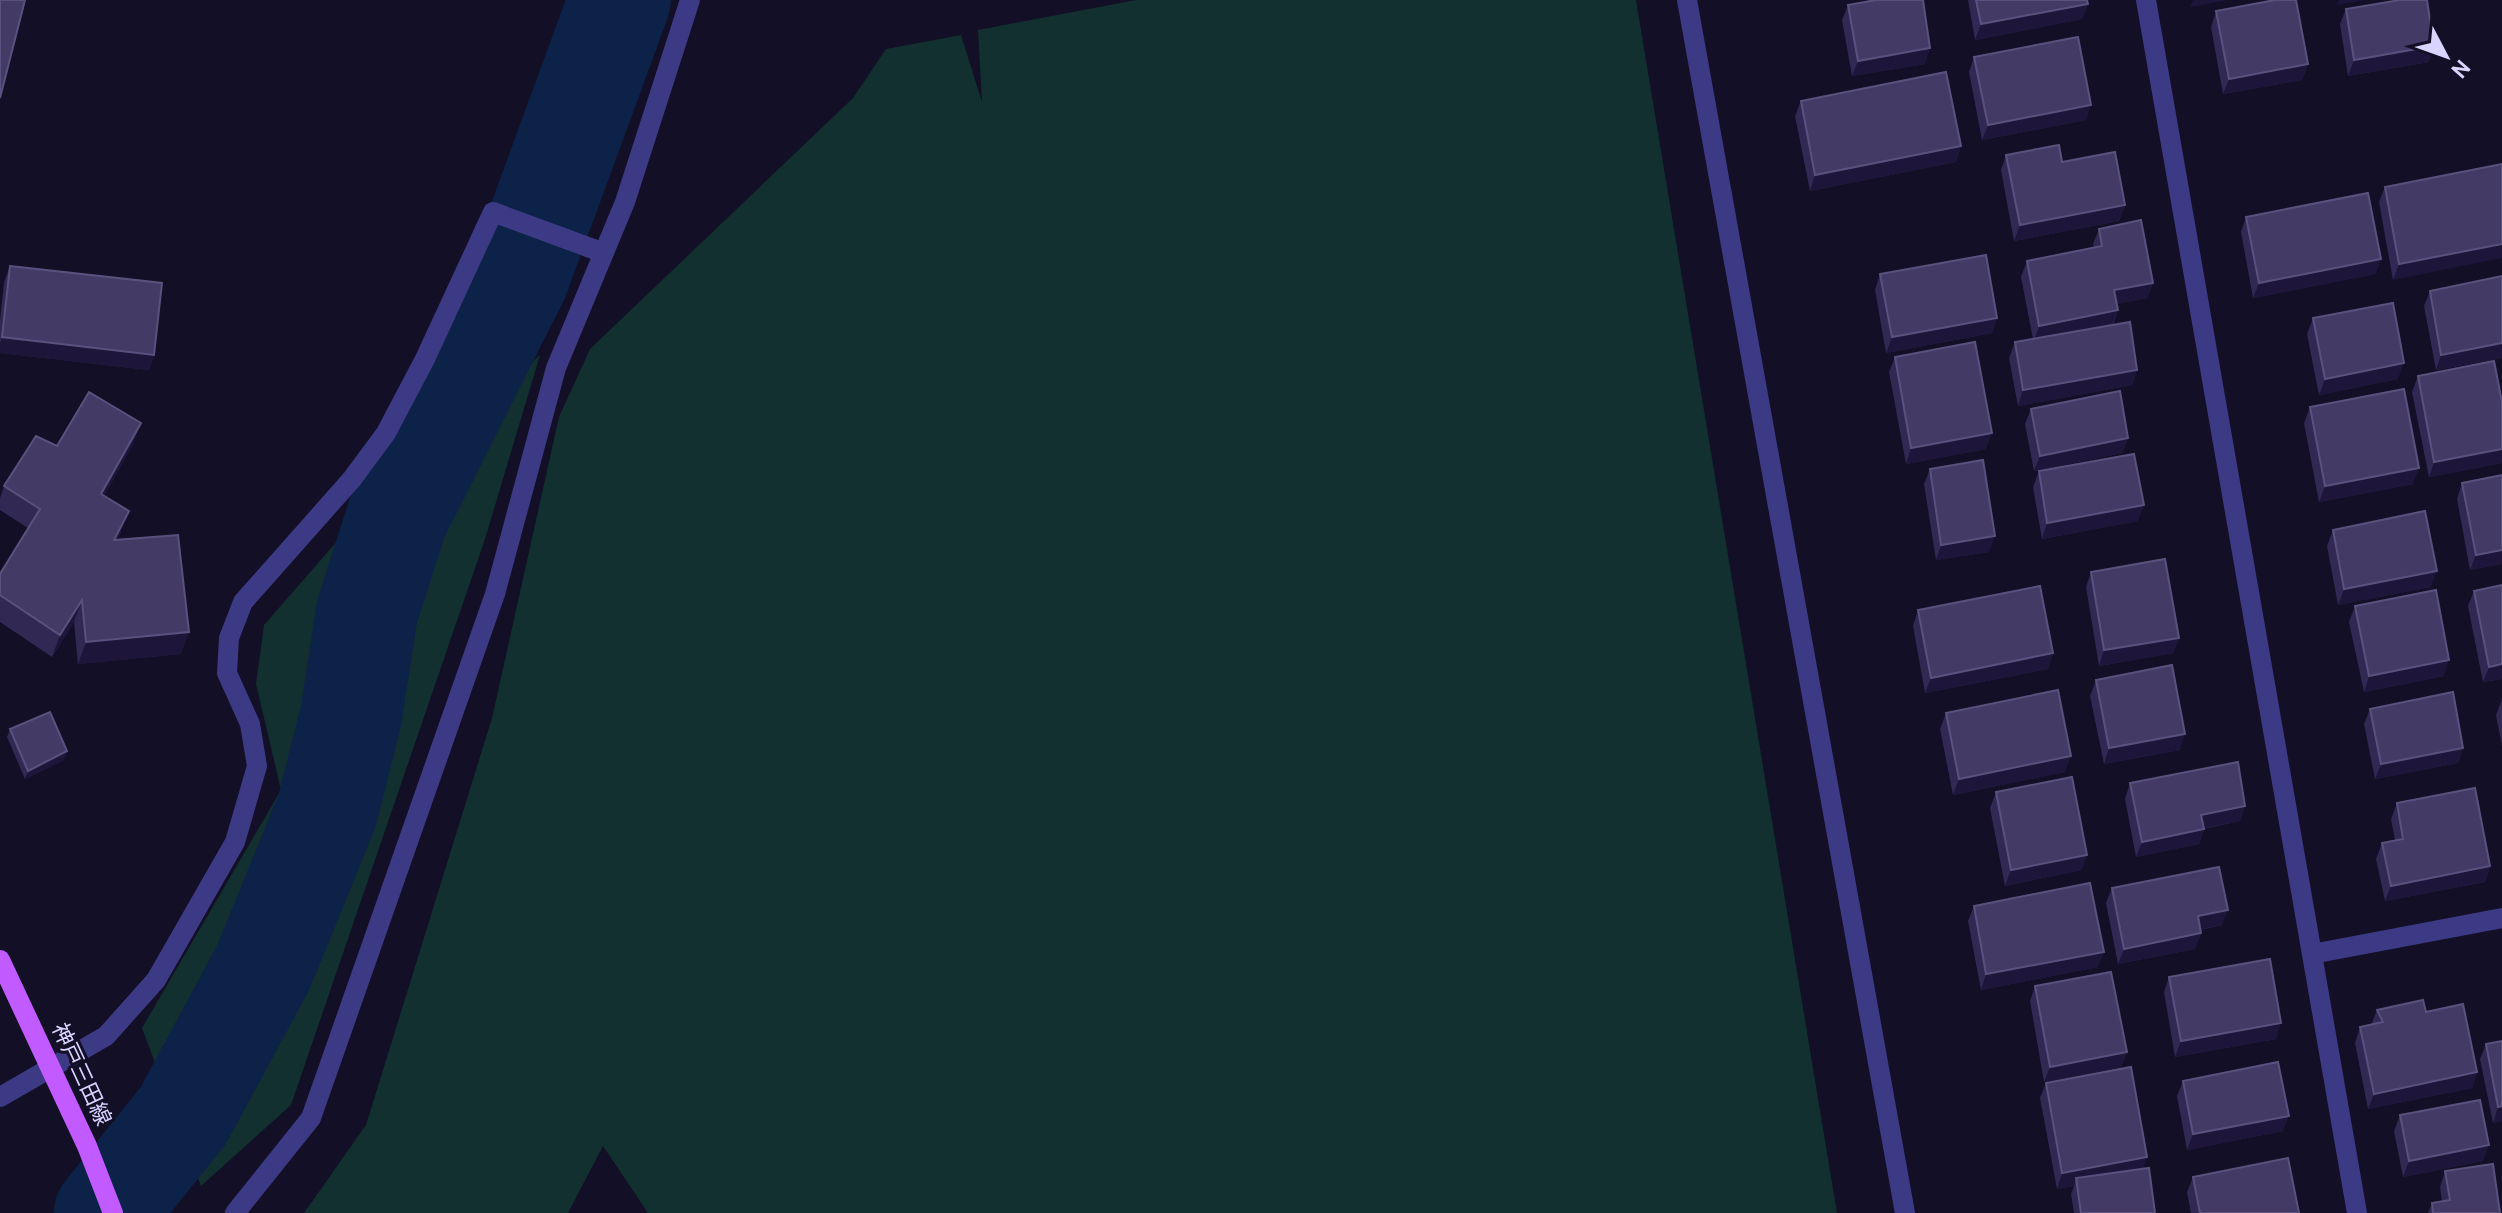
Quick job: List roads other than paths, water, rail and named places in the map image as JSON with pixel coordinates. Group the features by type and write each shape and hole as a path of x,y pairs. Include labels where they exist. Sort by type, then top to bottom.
{"main road":[{"name":"神戸三田線","path":"0,960 87,1146 113,1213"}],"street":[{"path":"235,1213 311,1118 495,594 556,368 596,250 625,202 690,0"},
{"path":"1687,0 1905,1213"},
{"path":"2146,0 2357,1213"},
{"path":"0,1097 106,1036 156,980 235,842 257,766 250,724 227,673 229,638 243,602 352,479 386,433 425,359 493,212 596,250"},
{"path":"2312,954 2502,918"}],"waterway":[{"path":"105,1213 183,1116 263,968 327,811 351,716 367,612 397,518 518,278 620,0"}]}
